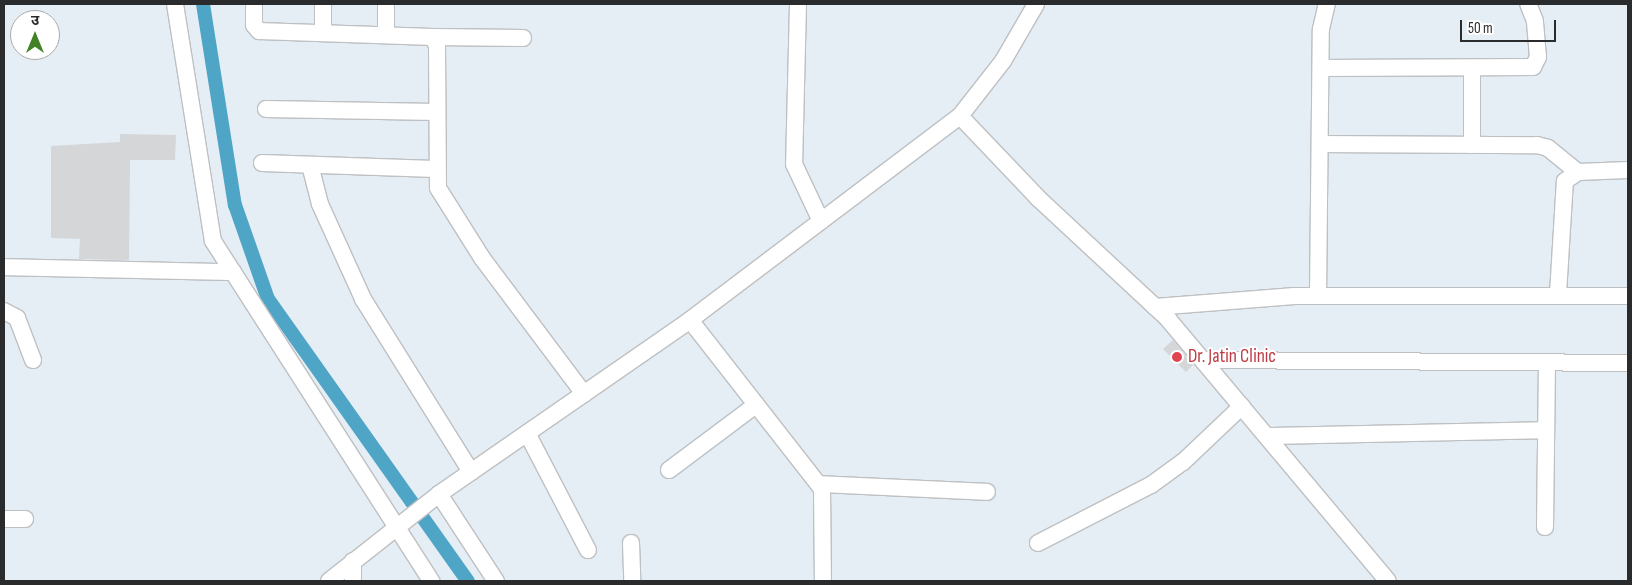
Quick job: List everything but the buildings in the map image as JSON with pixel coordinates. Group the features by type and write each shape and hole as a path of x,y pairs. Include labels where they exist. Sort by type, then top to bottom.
{"street":[{"path":"175,4 213,241 398,525 431,581"},
{"path":"254,4 254,24 259,31 524,38"},
{"path":"323,4 323,33"},
{"path":"386,4 386,34"},
{"path":"798,4 794,164 821,221"},
{"path":"329,581 411,515 690,320 960,116 1003,61 1036,4"},
{"path":"1318,296 1320,68 1322,13 1327,4"},
{"path":"1320,68 1472,68 1536,65 1532,6"},
{"path":"432,37 437,46 435,169 438,188 452,212 584,394"},
{"path":"1472,68 1472,145"},
{"path":"266,109 437,112"},
{"path":"960,116 1038,198 1155,307 1205,360 1388,581"},
{"path":"1320,144 1544,146 1578,172 1628,170"},
{"path":"262,163 435,169"},
{"path":"310,165 320,204 363,299 471,472"},
{"path":"1558,294 1563,188 1578,172"},
{"path":"4,267 233,272"},
{"path":"1155,307 1318,296 1558,294 1628,296"},
{"path":"4,311 17,318 33,360"},
{"path":"690,320 819,484 824,506 823,581"},
{"path":"1205,360 1628,363"},
{"path":"1544,528 1547,362"},
{"path":"669,470 756,404"},
{"path":"1038,543 1166,474 1242,406"},
{"path":"1267,436 1546,430"},
{"path":"527,433 588,550"},
{"path":"819,484 987,492"},
{"path":"436,497 496,581"},
{"path":"4,519 25,519"},
{"path":"631,543 632,581"},
{"path":"353,562 353,581"}],"shaded area":[{"path":"4,4 1628,4 1628,581 4,581"}],"waterway":[{"path":"203,4 235,205 268,299 468,581"}],"place":[{"name":"Dr. Jatin Clinic","path":"1177,357"}]}
